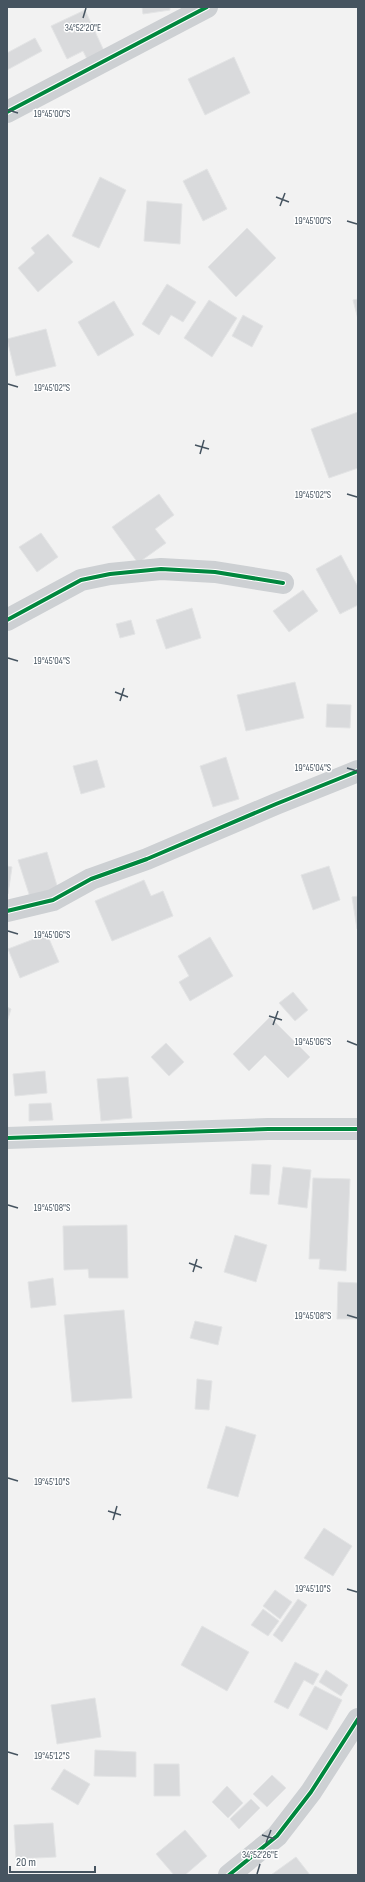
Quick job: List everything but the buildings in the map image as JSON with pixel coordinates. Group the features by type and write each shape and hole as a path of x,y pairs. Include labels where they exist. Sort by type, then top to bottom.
{"street":[{"path":"7,112 207,7"},
{"path":"7,620 81,580 110,574 161,569 208,571 283,583"},
{"path":"7,911 53,900 91,879 154,856 358,771"},
{"path":"7,1138 260,1129 358,1129"},
{"path":"229,1875 277,1836 311,1792 358,1720"}],"cycle path":[{"path":"7,112 207,7"},
{"path":"7,620 81,580 110,574 161,569 215,572 283,583"},
{"path":"7,911 53,900 91,879 147,859 358,771"},
{"path":"7,1138 268,1129 358,1129"},
{"path":"229,1875 277,1836 311,1792 358,1719"}]}
